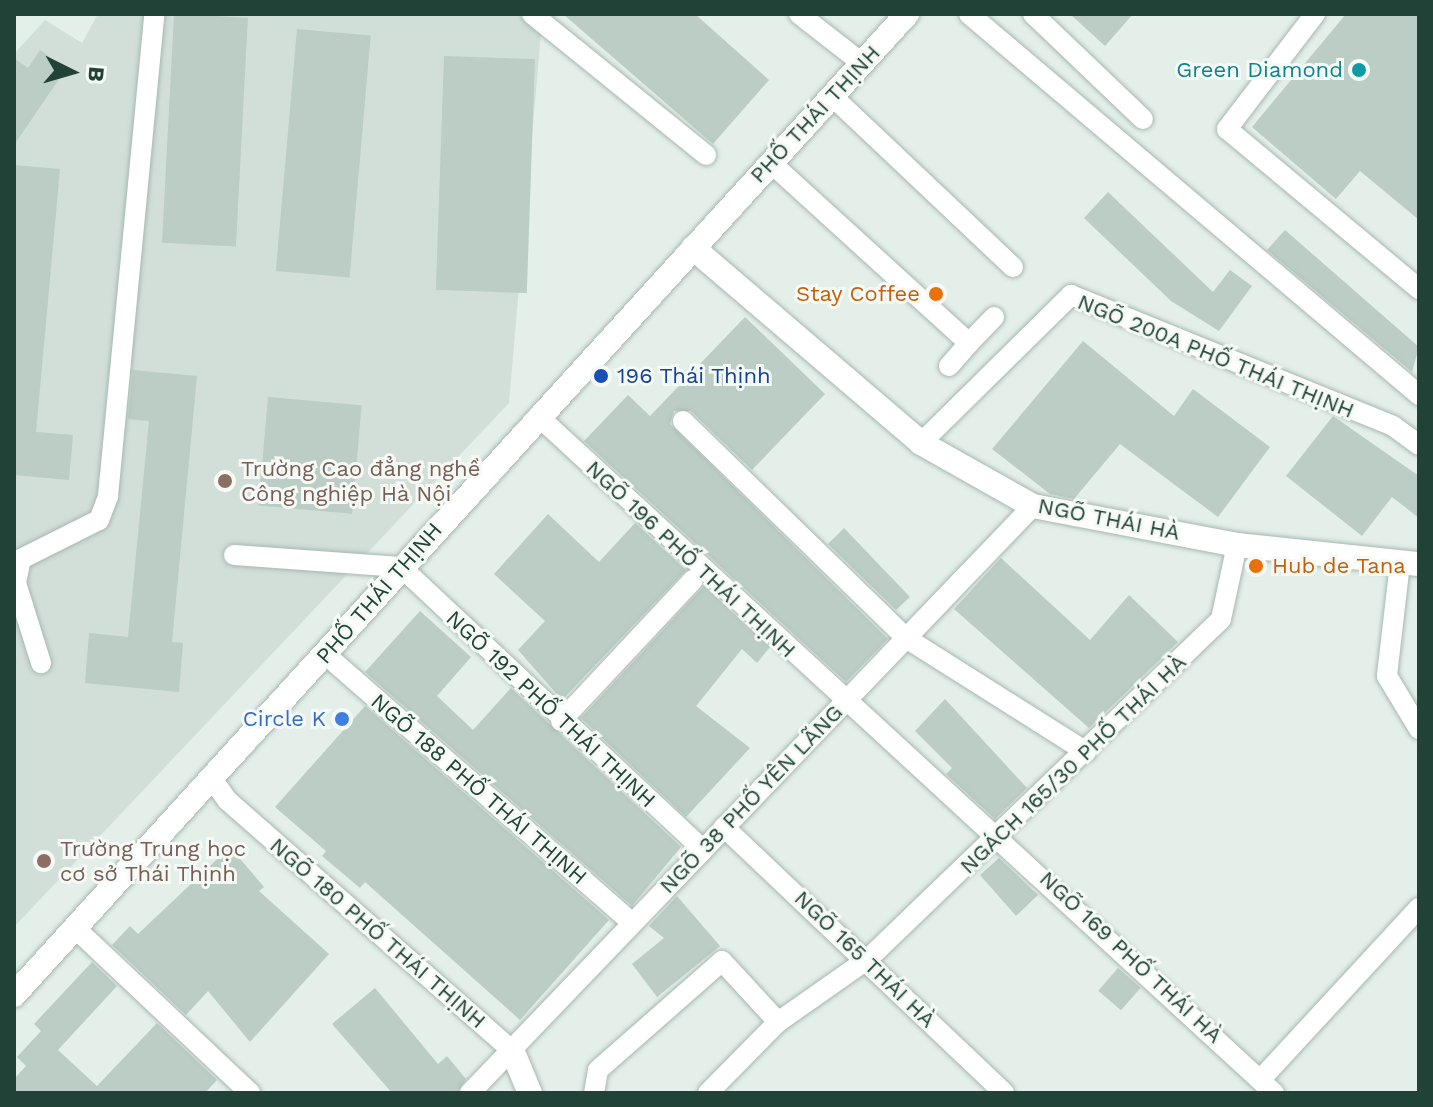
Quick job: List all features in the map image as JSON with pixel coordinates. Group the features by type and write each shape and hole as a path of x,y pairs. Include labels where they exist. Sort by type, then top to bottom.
{"street":[{"name":"PHỐ THÁI THỊNH","path":"14,995 907,14"},
{"name":"NGÕ THÁI HÀ","path":"693,248 921,443 1033,506 1237,545 1410,564"},
{"path":"512,1050 530,1093"}],"lane":[{"path":"41,663 16,583 18,556 99,520 108,496 154,14"},
{"path":"532,14 706,155"},
{"path":"799,14 862,63"},
{"path":"969,14 1419,395"},
{"path":"1033,14 1143,119"},
{"path":"1315,14 1227,129 1419,289"},
{"path":"832,96 1013,267"},
{"path":"770,162 969,343"},
{"name":"NGÕ 200A PHỐ THÁI THỊNH","path":"921,443 1071,295 1393,426 1419,445"},
{"path":"949,366 994,317"},
{"name":"NGÕ 196 PHỐ THÁI THỊNH","path":"538,416 844,703 1001,836"},
{"path":"683,421 906,638 1086,752"},
{"name":"NGÕ 38 PHỐ YÊN LÃNG","path":"470,1093 1033,506"},
{"name":"NGÁCH 165/30 PHỐ THÁI HÀ","path":"708,1093 778,1022 868,959 1001,836 1221,619 1237,545"},
{"path":"234,555 401,567"},
{"path":"1410,564 1387,676 1419,729"},
{"name":"NGÕ 192 PHỐ THÁI THỊNH","path":"401,567 561,721 702,849"},
{"path":"561,721 693,580"},
{"name":"NGÕ 188 PHỐ THÁI THỊNH","path":"325,654 632,923"},
{"name":"NGÕ 180 PHỐ THÁI THỊNH","path":"212,779 227,800 512,1050"},
{"name":"NGÕ 165 THÁI HÀ","path":"724,827 868,959 1004,1093"},
{"name":"NGÕ 169 PHỐ THÁI HÀ","path":"1001,836 1268,1086"},
{"path":"1268,1086 1419,908"},
{"path":"75,928 250,1093"},
{"path":"594,1093 598,1070 722,961 778,1022"}],"shaded area":[{"name":"Trường Cao đẳng nghề Công nghiệp Hà Nội","path":"98,14 517,14 541,33 509,403 14,927 14,54 45,20 82,43"}],"building":[{"path":"174,14 248,18 236,247 162,243"},
{"path":"563,14 695,14 769,80 713,144"},
{"path":"1070,14 1133,14 1105,46"},
{"name":"Green Diamond","path":"1346,14 1419,14 1419,220 1360,171 1336,199 1252,127"},
{"path":"297,29 371,35 350,278 276,271"},
{"path":"40,50 66,69 14,145 14,58 28,68"},
{"path":"444,56 535,59 527,293 436,290"},
{"path":"14,165 60,169 36,432 73,435 69,480 14,475"},
{"path":"1108,192 1213,292 1230,270 1252,286 1219,331 1171,301 1084,218"},
{"path":"1285,230 1419,347 1412,372 1267,250"},
{"path":"745,317 825,394 752,470 691,411 674,411 670,424 888,639 846,682 584,441 628,395 650,416"},
{"path":"1083,341 1174,416 1193,389 1270,447 1218,517 1120,444 1074,499 1050,494 992,449"},
{"path":"133,370 197,376 172,642 183,643 179,692 85,683 89,633 128,637 149,421 128,419"},
{"path":"268,397 362,405 352,514 259,506"},
{"path":"1333,416 1419,476 1419,518 1392,497 1362,536 1286,476"},
{"path":"548,514 599,562 635,523 686,570 562,700 518,650 545,621 494,574"},
{"path":"844,528 910,597 896,610 828,544"},
{"path":"1001,558 1090,640 1129,595 1178,642 1089,728 954,609"},
{"path":"704,586 770,647 757,663 742,649 696,706 750,748 686,817 581,718"},
{"path":"420,611 471,657 437,696 473,730 511,688 681,847 632,906 365,672"},
{"path":"945,699 1027,788 995,819 946,774 952,768 915,731"},
{"path":"365,706 609,920 520,1020 365,882 360,888 322,856 326,851 275,807"},
{"path":"230,847 264,887 259,891 329,954 250,1042 208,991 186,1015 112,945 130,926 138,934"},
{"path":"999,858 1038,895 1016,916 980,875"},
{"path":"677,896 720,946 657,997 632,964 664,938 649,926"},
{"path":"92,962 117,986 58,1050 97,1086 157,1023 217,1080 205,1093 14,1093 14,1079 26,1066 17,1057 41,1031 34,1024"},
{"path":"1118,968 1141,988 1121,1010 1098,991"},
{"path":"375,988 438,1064 447,1056 466,1079 457,1093 392,1093 332,1024"}],"place":[{"name":"Green Diamond","path":"1359,70"},
{"name":"Stay Coffee","path":"936,294"},
{"name":"196 Thái Thịnh","path":"601,376"},
{"name":"Trường Cao đẳng nghề Công nghiệp Hà Nội","path":"225,481"},
{"name":"Hub de Tana","path":"1256,566"},
{"name":"Circle K","path":"342,719"},
{"name":"Trường Trung học cơ sở Thái Thịnh","path":"44,861"}]}
